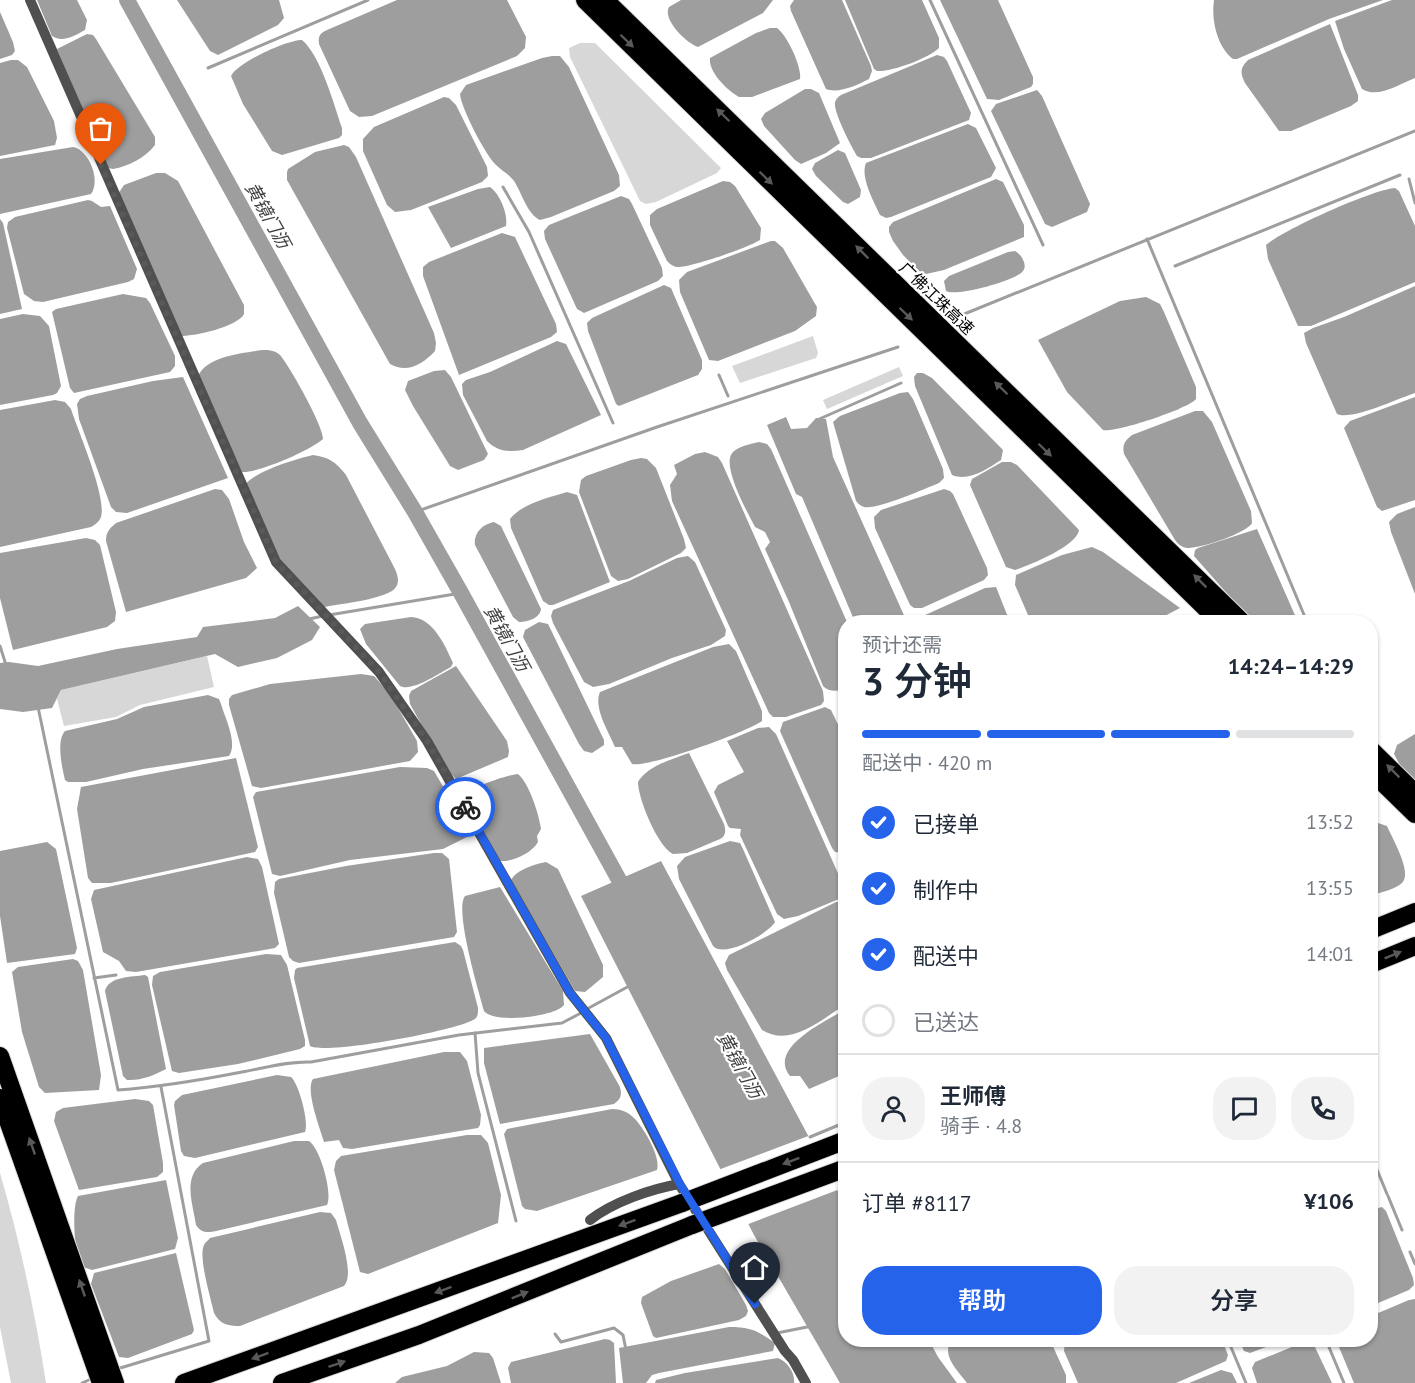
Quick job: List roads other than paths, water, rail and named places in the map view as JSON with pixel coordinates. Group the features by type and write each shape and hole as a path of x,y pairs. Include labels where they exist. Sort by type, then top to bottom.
{"highway":[{"name":"广佛江珠高速","path":"585,0 1128,521 1234,615"},
{"name":"广佛江珠高速","path":"605,0 1128,521 1214,615"},
{"path":"1378,757 1415,793"},
{"path":"1378,778 1415,814"},
{"path":"1378,927 1415,912"},
{"path":"1378,961 1415,946"},
{"path":"0,1056 77,1317 101,1383"},
{"path":"0,1098 95,1326 115,1383"},
{"path":"184,1383 682,1203 838,1143"},
{"path":"282,1383 419,1335 692,1225 838,1171"},
{"path":"77,1317 90,1383"},
{"path":"95,1326 125,1383"}],"street":[{"path":"30,0 276,562 379,672 427,741 570,993 606,1038 680,1184 806,1383"},
{"path":"590,1220 603,1210 663,1187 680,1184"}],"water":[{"path":"37,0 77,0 87,20 85,30 64,39 52,36"},
{"path":"177,0 279,0 284,18 278,25 218,55 210,51"},
{"path":"397,0 507,0 526,37 525,48 517,56 372,116 359,117 350,111 319,44 319,37 327,30"},
{"path":"681,0 773,0 763,13 698,47 676,30 669,18 669,7"},
{"path":"794,0 842,0 871,66 869,79 842,90 826,89 791,11 790,6"},
{"path":"845,0 922,0 939,38 939,48 910,64 877,71 874,69"},
{"path":"940,0 998,0 1033,77 1031,87 999,100 987,99"},
{"path":"1214,0 1383,0 1329,19 1233,59 1227,54 1216,32 1213,16"},
{"path":"1392,0 1415,0 1415,78 1388,90 1368,92 1362,89 1344,49 1335,21"},
{"path":"0,12 15,51 12,55 0,59"},
{"path":"1330,24 1358,95 1358,101 1291,131 1279,131 1245,83 1242,68 1248,60"},
{"path":"770,28 777,28 789,44 799,67 800,79 752,97 739,97 724,86 715,75 710,58"},
{"path":"87,34 93,35 96,39 155,137 155,145 142,158 113,169 108,168 57,49"},
{"path":"302,40 309,47 321,69 342,128 342,135 339,138 282,155 272,151 243,104 231,76 243,64 264,53"},
{"path":"937,55 944,57 947,61 971,113 969,120 871,158 857,156 837,114 835,102 837,99 841,95"},
{"path":"552,56 560,56 569,67 619,175 620,186 614,191 540,220 528,208 514,181 496,165 486,152 469,120 460,94 466,85"},
{"path":"18,60 27,67 54,121 57,138 55,145 0,156 0,63"},
{"path":"805,89 819,93 840,143 826,153 801,164 764,126 761,119 765,113"},
{"path":"1037,90 1042,96 1090,204 1087,212 1052,227 1045,224 991,111 996,104"},
{"path":"444,97 449,98 456,105 487,167 488,176 482,182 411,210 395,212 387,205 363,151 363,139 374,127"},
{"path":"968,124 976,128 996,168 991,177 891,217 886,218 880,215 866,182 866,163"},
{"path":"344,145 349,147 356,157 434,333 435,351 425,360 409,368 390,364 287,180 288,169 315,152"},
{"path":"73,147 84,154 92,166 95,181 91,194 0,214 0,159"},
{"path":"838,150 845,153 861,190 860,197 848,204 816,176 812,169 815,163"},
{"path":"156,173 165,173 178,181 244,305 244,314 240,319 225,327 181,336 118,194 124,185"},
{"path":"996,179 1003,182 1024,225 1024,237 944,270 926,274 919,271 903,255 893,241 889,227 893,222"},
{"path":"723,181 735,186 761,228 760,240 708,260 687,266 673,266 667,261 650,225 650,215 657,209"},
{"path":"490,187 503,205 506,226 451,248 428,207"},
{"path":"1395,188 1399,191 1415,226 1415,282 1311,326 1298,326 1268,259 1266,245 1275,238 1329,211 1368,195"},
{"path":"621,196 629,199 632,204 662,268 663,276 658,281 584,313 577,309 545,239 544,231 549,225"},
{"path":"88,200 101,207 110,206 137,269 134,279 43,302 34,301 24,294 7,228 8,222 15,217"},
{"path":"0,219 3,223 22,309 0,314"},
{"path":"502,233 515,237 556,324 557,332 551,337 459,375 423,276 423,267 429,262"},
{"path":"775,241 783,248 817,307 816,316 795,331 718,361 709,360 680,292 679,280 687,272"},
{"path":"1015,251 1022,257 1025,265 1023,271 1018,275 972,290 946,291 944,281 949,276"},
{"path":"664,285 671,288 702,360 702,369 698,375 619,406 616,404 587,323 592,318"},
{"path":"1415,286 1415,393 1364,412 1337,414 1306,343 1304,333"},
{"path":"123,294 146,298 150,303 175,356 175,366 170,372 74,393 70,388 52,312 56,309"},
{"path":"1146,297 1160,304 1164,312 1196,387 1196,399 1151,419 1121,428 1103,430 1067,392 1038,340 1120,301"},
{"path":"23,314 40,316 49,326 61,386 53,395 0,405 0,319"},
{"path":"557,341 566,344 601,415 523,450 508,451 495,447 487,441 463,395 462,384 466,380 490,372"},
{"path":"269,350 280,355 312,410 323,439 284,460 260,469 242,472 198,376 203,369 217,360"},
{"path":"445,370 451,377 488,454 484,460 458,470 450,466 405,390 408,381 434,371"},
{"path":"917,373 923,373 932,378 1003,450 1001,460 971,476 952,475 915,386 914,377"},
{"path":"183,377 228,478 127,513 116,512 111,507 79,419 77,404 80,399 87,396 153,381"},
{"path":"908,392 943,469 944,478 939,483 901,498 864,507 856,501 833,422 840,416"},
{"path":"1415,397 1415,500 1382,511 1377,507 1344,428 1350,421"},
{"path":"55,400 65,402 71,409 96,480 102,508 101,517 91,527 0,547 0,410"},
{"path":"1195,411 1203,411 1212,422 1251,511 1252,523 1222,540 1187,548 1175,540 1124,454 1123,448 1132,435"},
{"path":"786,417 791,429 807,428 816,418 826,419 833,457 904,615 852,615 802,497 796,494 767,425"},
{"path":"759,442 767,444 771,449 844,615 838,615 838,691 823,686 765,549 770,542 765,532 755,527 732,477 730,458 733,452"},
{"path":"705,452 718,457 722,463 823,691 824,701 821,705 786,717 773,717 769,713 672,501 670,485 677,474 674,465 695,454"},
{"path":"313,455 332,461 346,475 396,571 398,582 392,591 374,598 324,607 283,568 245,485 266,470"},
{"path":"641,458 647,459 656,468 686,548 681,553 628,579 618,581 611,576 579,492 581,480 586,476"},
{"path":"1002,462 1017,465 1079,530 1076,536 1062,548 1015,570 1006,567 970,485 972,479"},
{"path":"215,489 222,490 229,499 244,542 257,568 246,578 126,612 106,541 110,529 116,523"},
{"path":"944,489 953,494 987,568 988,575 984,580 922,608 914,608 910,605 875,528 874,517 881,510"},
{"path":"567,492 577,495 610,582 549,605 543,601 511,528 510,519 515,513 529,505"},
{"path":"1415,507 1415,594 1389,522 1397,514"},
{"path":"494,522 501,526 541,609 536,617 530,620 519,622 513,617 475,545 480,530"},
{"path":"1257,529 1295,615 1246,615 1194,556 1198,548"},
{"path":"86,538 95,540 100,545 116,612 115,621 107,627 13,650 0,598 0,553"},
{"path":"1092,547 1103,552 1180,608 1166,615 1028,615 1015,585 1016,575 1062,555"},
{"path":"688,556 695,562 726,630 725,636 711,645 609,684 593,687 584,682 553,623 551,616 553,610 629,581 677,558"},
{"path":"996,587 1007,615 925,615 985,588"},
{"path":"298,606 320,627 312,640 277,658 238,667 215,654 61,690 52,708 23,712 0,709 0,663 38,666 117,649 197,637 203,627 275,618"},
{"path":"411,617 426,622 432,627 453,663 451,667 425,681 405,687 400,686 366,644 360,629 365,624"},
{"path":"539,622 548,624 604,740 604,745 592,753 584,751 579,744 523,637 525,630"},
{"path":"729,644 736,651 762,711 762,721 738,733 697,748 657,761 632,764 622,747 615,747 606,727 600,712 598,698 600,692 713,647"},
{"path":"456,666 507,741 509,751 508,757 456,779 446,769 410,704 409,696 411,691"},
{"path":"361,674 374,676 390,694 417,741 418,752 410,761 261,788 252,786 229,705 232,695 270,684"},
{"path":"208,695 219,699 228,723 232,744 229,756 143,769 86,782 65,780 60,747 65,731 117,719 144,707"},
{"path":"825,707 831,710 838,724 838,852 832,848 780,731 783,722"},
{"path":"769,727 776,734 838,873 838,899 798,916 784,919 777,914 740,835 741,829 728,826 714,792 718,785 744,772 727,741 758,728"},
{"path":"1415,734 1415,782 1402,769 1394,754 1397,745"},
{"path":"689,753 724,824 725,833 720,839 687,853 673,854 667,850 655,833 641,799 638,782 654,767"},
{"path":"236,758 258,847 255,852 111,883 92,883 88,878 77,809 81,787"},
{"path":"400,767 427,768 434,771 471,835 443,849 350,860 280,876 272,874 253,797 256,792"},
{"path":"518,774 533,799 541,829 537,836 538,842 531,850 516,858 500,861 465,796 481,785"},
{"path":"1378,823 1387,826 1403,864 1405,878 1395,887 1378,893"},
{"path":"730,841 740,843 775,922 756,938 746,943 719,949 713,946 679,879 677,866 685,857"},
{"path":"47,842 56,849 77,948 75,954 7,963 0,916 0,851"},
{"path":"442,853 449,859 457,932 454,937 299,963 289,957 274,893 275,882 279,879"},
{"path":"247,857 258,859 262,867 279,944 275,948 136,972 126,971 119,961 103,952 91,899 94,890"},
{"path":"661,861 838,1191 838,1347 933,1347 957,1383 840,1383 754,1235 581,896"},
{"path":"546,862 558,869 603,965 603,977 585,992 575,991 511,880 521,870"},
{"path":"500,887 563,991 564,1005 549,1013 511,1018 490,1015 484,1011 465,933 462,904 465,896"},
{"path":"838,902 838,1010 817,1024 795,1034 773,1035 762,1030 727,970 725,963 729,955"},
{"path":"455,942 463,950 478,1008 475,1019 442,1030 364,1045 321,1048 310,1046 294,978 297,968"},
{"path":"266,954 281,955 287,965 305,1046 238,1064 179,1073 172,1071 152,985 153,976 160,972"},
{"path":"73,959 78,961 83,970 101,1075 99,1090 45,1093 39,1087 22,1032 12,972 18,967"},
{"path":"145,975 148,977 166,1069 137,1080 127,1080 123,1076 105,991 111,982 116,980"},
{"path":"838,1014 838,1076 809,1089 800,1076 790,1076 785,1066 786,1055 792,1046 813,1028"},
{"path":"590,1034 620,1087 621,1095 614,1104 500,1124 484,1063 484,1048"},
{"path":"444,1052 460,1052 467,1061 481,1115 478,1128 352,1149 343,1148 339,1140 324,1142 312,1100 313,1079"},
{"path":"277,1075 291,1077 297,1087 304,1112 305,1132 195,1158 184,1156 181,1151 175,1101 182,1095"},
{"path":"135,1099 149,1101 153,1105 163,1172 157,1177 79,1190 54,1121 56,1112 63,1108"},
{"path":"612,1109 632,1116 647,1135 658,1164 657,1170 537,1211 525,1209 522,1206 504,1134 507,1129"},
{"path":"467,1135 481,1135 488,1143 501,1195 498,1223 368,1274 360,1272 334,1170 336,1161 341,1156"},
{"path":"294,1141 309,1141 317,1152 327,1181 327,1205 213,1232 204,1232 198,1228 190,1191 193,1176 203,1163"},
{"path":"166,1180 178,1238 175,1249 92,1270 80,1266 74,1231 78,1196"},
{"path":"1382,1207 1386,1211 1414,1285 1409,1290 1378,1303 1378,1208"},
{"path":"320,1212 331,1213 336,1220 347,1264 348,1273 344,1286 240,1326 221,1322 214,1313 204,1268 203,1251 206,1242 210,1238"},
{"path":"176,1253 194,1330 192,1334 128,1358 119,1357 91,1284 94,1273"},
{"path":"719,1264 725,1269 746,1305 748,1311 746,1316 739,1320 656,1338 653,1336 641,1303 642,1297 671,1281"},
{"path":"1415,1299 1415,1383 1354,1383 1339,1347 1378,1347 1378,1313"},
{"path":"729,1327 749,1329 759,1333 775,1343 773,1351 659,1373 652,1375 646,1383 623,1383 619,1348"},
{"path":"605,1339 614,1343 616,1383 511,1383 508,1368 511,1362"},
{"path":"949,1347 1053,1347 1066,1375 1066,1383 967,1383 951,1362"},
{"path":"1064,1347 1225,1347 1228,1355 1226,1361 1176,1383 1078,1383"},
{"path":"1242,1347 1266,1347 1250,1353 1244,1351"},
{"path":"1292,1347 1315,1347 1332,1383 1257,1383 1252,1368 1255,1362"},
{"path":"474,1352 489,1353 493,1358 501,1383 395,1383 402,1377 447,1366"},
{"path":"778,1358 790,1368 794,1383 655,1383 656,1380 685,1373"},
{"path":"1221,1370 1232,1373 1237,1383 1189,1383"}],"waterway":[{"name":"黄镜门沥","path":"127,0 360,423 415,512 461,593 629,898"},
{"path":"208,68 368,0"},
{"path":"930,0 1043,245"},
{"path":"952,319 1415,131"},
{"path":"1175,266 1400,175"},
{"path":"1409,179 1415,203"},
{"path":"503,187 529,232 613,423"},
{"path":"1147,239 1304,615"},
{"path":"415,512 657,427 898,347"},
{"path":"719,375 728,396"},
{"path":"817,420 901,383"},
{"path":"329,615 461,593"},
{"path":"309,619 323,616"},
{"path":"0,646 6,665"},
{"path":"38,707 118,1090 180,1083 285,1064 311,1062 459,1035 562,1023 581,1013"},
{"path":"94,978 116,975"},
{"path":"587,1009 631,985"},
{"path":"475,1033 478,1073 516,1221"},
{"path":"117,1369 209,1341 161,1087"},
{"path":"810,1137 838,1125"},
{"path":"1378,1172 1387,1194"},
{"path":"1388,1196 1402,1230"},
{"path":"1410,1252 1415,1264"},
{"path":"777,1333 812,1326"},
{"path":"555,1334 561,1342 614,1328 623,1335 626,1350"},
{"path":"1231,1347 1246,1383"},
{"path":"1329,1347 1344,1383"},
{"path":"82,1383 91,1379"}]}
